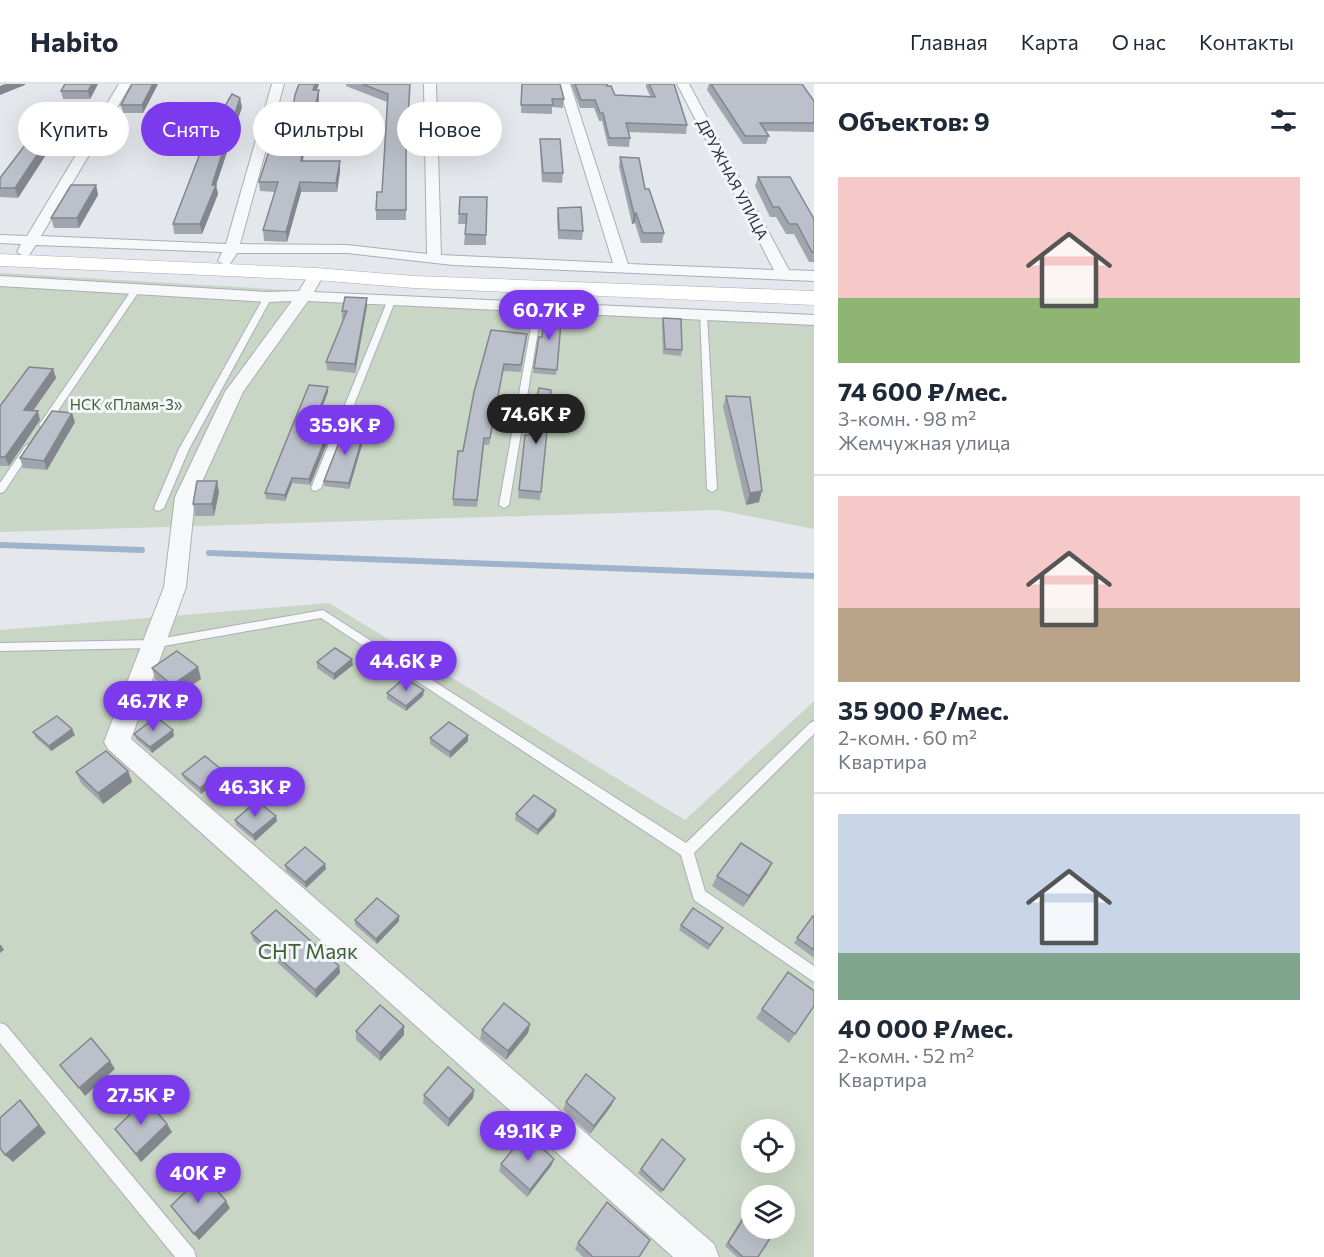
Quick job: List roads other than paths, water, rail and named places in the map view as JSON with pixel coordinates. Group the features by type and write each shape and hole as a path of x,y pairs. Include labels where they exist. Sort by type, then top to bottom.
{"street":[{"path":"4,273 32,242 125,84"},
{"path":"219,271 232,248 278,84"},
{"path":"430,84 434,258"},
{"path":"564,84 622,268"},
{"name":"ДРУЖНАЯ УЛИЦА","path":"682,84 784,275"},
{"path":"0,239 232,248 347,249 453,261 814,276"},
{"path":"4,273 219,271 316,274 414,282 814,298"},
{"path":"4,273 136,290 268,297 392,299 814,320"},
{"path":"316,274 304,296 234,392 185,497 175,587 117,741 701,1257"}],"lane":[{"path":"39,433 136,290"},
{"path":"159,508 184,449 268,297"},
{"path":"316,488 392,299"},
{"path":"504,505 538,307"},
{"path":"703,315 712,489"},
{"path":"0,490 32,442"},
{"path":"0,647 153,644 323,614 687,851 699,895 814,975"},
{"path":"687,851 813,728"},
{"path":"0,1031 187,1257"}],"waterway":[{"path":"0,545 142,550"},
{"path":"209,553 814,576"}],"park label":[{"name":"НСК «Пламя-3»","path":"126,404"},
{"name":"СНТ Маяк","path":"308,950"}]}
